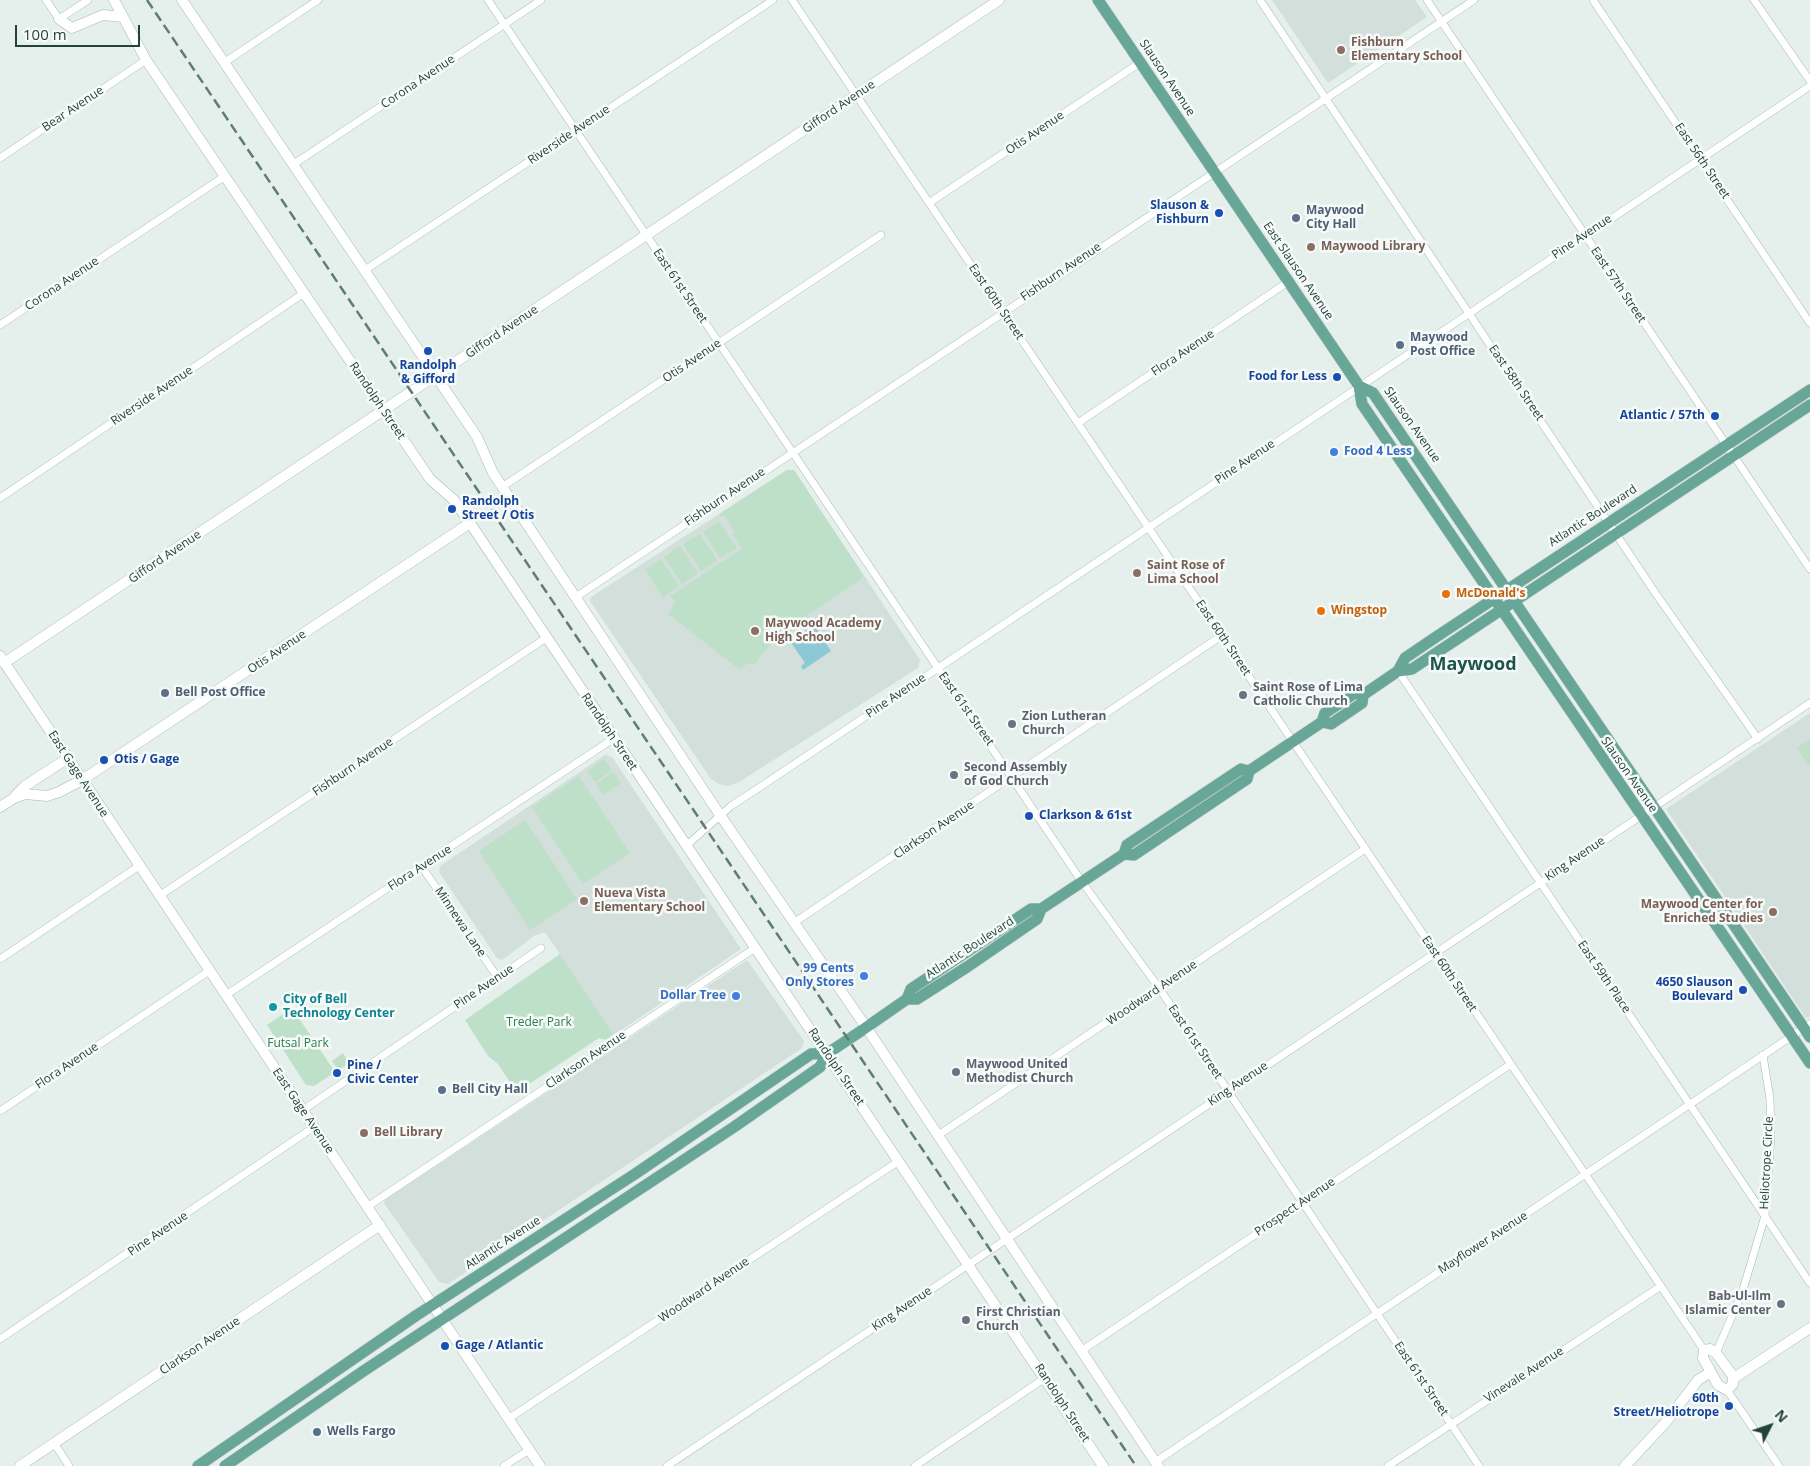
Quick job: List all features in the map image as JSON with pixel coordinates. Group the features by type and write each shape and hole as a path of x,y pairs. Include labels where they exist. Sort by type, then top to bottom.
{"main road":[{"name":"Slauson Avenue","path":"1098,0 1214,170"},
{"name":"East Slauson Avenue","path":"1214,170 1359,386"},
{"name":"Slauson Avenue","path":"1359,386 1373,393 1516,601 1608,742 1654,806 1694,869 1808,1030"},
{"name":"Slauson Avenue","path":"1359,386 1362,404 1810,1063"},
{"name":"Atlantic Boulevard","path":"1398,672 1405,658 1810,390"},
{"name":"Atlantic Boulevard","path":"864,1029 907,999 917,999 1038,919 1041,909 1124,854 1136,854 1247,779 1248,771 1322,722 1324,713 1348,697 1355,693 1363,695 1398,672 1412,669 1810,405"},
{"name":"Atlantic Avenue","path":"225,1466 781,1095 820,1067 828,1053 864,1029"},
{"name":"Atlantic Avenue","path":"198,1466 432,1305 635,1174 811,1054 828,1053"},
{"path":"211,1466 226,1455 229,1446"}],"street":[{"path":"46,0 59,20 72,28 103,15 122,17"},
{"path":"59,20 88,0"},
{"name":"Randolph Street","path":"114,0 146,60 224,176 430,479 454,500 470,523 613,739 828,1053 1103,1466"},
{"path":"182,0 478,437 493,474 1157,1464"},
{"path":"224,62 318,0"},
{"name":"East 61st Street","path":"488,0 1082,882 1159,988 1479,1466"},
{"name":"Corona Avenue","path":"294,164 541,0"},
{"name":"Riverside Avenue","path":"365,270 772,0"},
{"name":"East 60th Street","path":"792,0 1704,1350 1702,1356 1718,1385 1727,1390 1779,1466"},
{"name":"Gifford Avenue","path":"2,659 384,411 999,0"},
{"name":"East 58th Street","path":"1260,0 1656,594 1758,739"},
{"name":"East 57th Street","path":"1427,0 1810,569"},
{"name":"Fishburn Avenue","path":"576,596 1214,170 1256,146 1474,0"},
{"name":"East 56th Street","path":"1593,0 1810,323"},
{"path":"1754,0 1810,81"},
{"name":"Bear Avenue","path":"0,158 146,60"},
{"name":"Otis Avenue","path":"929,204 1141,62"},
{"name":"Pine Avenue","path":"686,846 720,815 937,668 1035,605 1469,312 1810,86"},
{"name":"Corona Avenue","path":"0,325 224,176"},
{"name":"Otis Avenue","path":"502,487 881,235"},
{"name":"Flora Avenue","path":"1078,424 1288,282"},
{"name":"Riverside Avenue","path":"0,498 304,293"},
{"name":"Otis Avenue","path":"0,807 14,798 26,794 47,796 82,780 470,523"},
{"name":"Clarkson Avenue","path":"795,922 1221,636"},
{"name":"Fishburn Avenue","path":"159,896 546,638"},
{"name":"East Gage Avenue","path":"2,659 540,1466"},
{"name":"East 59th Place","path":"1398,672 1810,1283"},
{"name":"King Avenue","path":"667,1466 1810,703"},
{"name":"Flora Avenue","path":"226,995 613,739"},
{"path":"14,798 25,786 68,758"},
{"name":"Woodward Avenue","path":"937,1136 1366,849"},
{"path":"0,959 139,866"},
{"name":"Minnewa Lane","path":"422,867 498,978"},
{"name":"Pine Avenue","path":"303,1110 541,948"},
{"name":"Clarkson Avenue","path":"367,1207 755,948"},
{"name":"Flora Avenue","path":"0,1111 209,971"},
{"name":"Mayflower Avenue","path":"1157,1464 1376,1313 1586,1175 1763,1054 1792,1036 1808,1030"},
{"name":"Heliotrope Circle","path":"1716,1352 1742,1293 1765,1216 1771,1137 1770,1099 1763,1054"},
{"name":"Prospect Avenue","path":"1081,1351 1511,1064"},
{"name":"Pine Avenue","path":"0,1340 314,1127"},
{"name":"Woodward Avenue","path":"508,1418 900,1161"},
{"name":"Clarkson Avenue","path":"20,1466 380,1226"},
{"name":"Vinevale Avenue","path":"1388,1466 1450,1423 1660,1286"},
{"path":"1734,1378 1810,1328"},
{"path":"1704,1350 1710,1349 1716,1352 1734,1378 1733,1384 1727,1390"},
{"path":"1627,1465 1666,1422 1698,1380 1711,1372"},
{"path":"914,1466 1045,1378"},
{"path":"54,1443 69,1466"},
{"path":"504,1466 529,1450"}],"shaded area":[{"name":"Fishburn Elementary School","path":"1272,0 1415,0 1427,17 1328,83"},
{"name":"Maywood Academy High School","path":"787,470 794,470 920,660 918,668 739,782 729,786 719,784 711,779 590,601 591,597"},
{"name":"Maywood Center for Enriched Studies","path":"1810,713 1810,1016 1806,1018 1666,809"},
{"name":"Nueva Vista Elementary School","path":"605,755 612,757 741,949 614,1035 545,932 534,936 502,960 497,958 439,872 440,866"},
{"path":"747,960 804,1041 802,1048 448,1284 439,1282 384,1203 385,1200"}],"green space":[{"path":"787,470 794,470 863,575 861,579 799,621 797,619 794,621 795,624 777,636 755,664 747,664 739,669 668,614 675,602 670,596 742,549 732,534 735,532 724,515 721,517 719,514"},
{"path":"719,521 737,548 720,558 703,532"},
{"path":"700,534 717,560 701,571 683,544"},
{"path":"680,546 698,573 682,584 664,557"},
{"path":"661,559 679,586 663,597 645,570"},
{"path":"1810,739 1810,767 1797,748"},
{"path":"604,759 612,770 595,782 587,771"},
{"path":"613,772 621,783 603,795 596,784"},
{"path":"579,776 630,853 583,884 532,807"},
{"path":"525,820 577,899 530,930 479,851"},
{"name":"Treder Park","path":"560,954 614,1035 606,1040 599,1038 517,1092 497,1063 488,1056 465,1020"},
{"name":"Futsal Park","path":"292,1008 335,1072 314,1086 306,1085 267,1025"},
{"path":"343,1053 349,1063 338,1070 332,1061"}],"water":[{"path":"814,625 831,651 803,670 801,666 805,663 790,641"}],"railway":[{"path":"147,0 1136,1466"}],"place":[{"name":"Fishburn Elementary School","path":"1341,50"},
{"name":"Slauson & Fishburn","path":"1219,213"},
{"name":"Maywood City Hall","path":"1296,218"},
{"name":"Maywood Library","path":"1311,247"},
{"name":"Maywood Post Office","path":"1400,345"},
{"name":"Randolph & Gifford","path":"428,351"},
{"name":"Food for Less","path":"1337,377"},
{"name":"Atlantic / 57th","path":"1715,416"},
{"name":"Food 4 Less","path":"1334,452"},
{"name":"Randolph Street / Otis","path":"452,509"},
{"name":"Saint Rose of Lima School","path":"1137,573"},
{"name":"McDonald's","path":"1446,594"},
{"name":"Wingstop","path":"1321,611"},
{"name":"Maywood Academy High School","path":"755,631"},
{"name":"Bell Post Office","path":"165,693"},
{"name":"Saint Rose of Lima Catholic Church","path":"1243,695"},
{"name":"Zion Lutheran Church","path":"1012,724"},
{"name":"Otis / Gage","path":"104,760"},
{"name":"Second Assembly of God Church","path":"954,775"},
{"name":"Clarkson & 61st","path":"1029,816"},
{"name":"Nueva Vista Elementary School","path":"584,901"},
{"name":"Maywood Center for Enriched Studies","path":"1773,912"},
{"name":"99 Cents Only Stores","path":"864,976"},
{"name":"4650 Slauson Boulevard","path":"1743,990"},
{"name":"Dollar Tree","path":"736,996"},
{"name":"City of Bell Technology Center","path":"273,1007"},
{"name":"Maywood United Methodist Church","path":"956,1072"},
{"name":"Pine / Civic Center","path":"337,1073"},
{"name":"Bell City Hall","path":"442,1090"},
{"name":"Bell Library","path":"364,1133"},
{"name":"Bab-Ul-Ilm Islamic Center","path":"1781,1304"},
{"name":"First Christian Church","path":"966,1320"},
{"name":"Gage / Atlantic","path":"445,1346"},
{"name":"60th Street/Heliotrope","path":"1729,1406"},
{"name":"Wells Fargo","path":"317,1432"}],"district":[{"name":"Maywood","path":"1473,665"}]}
